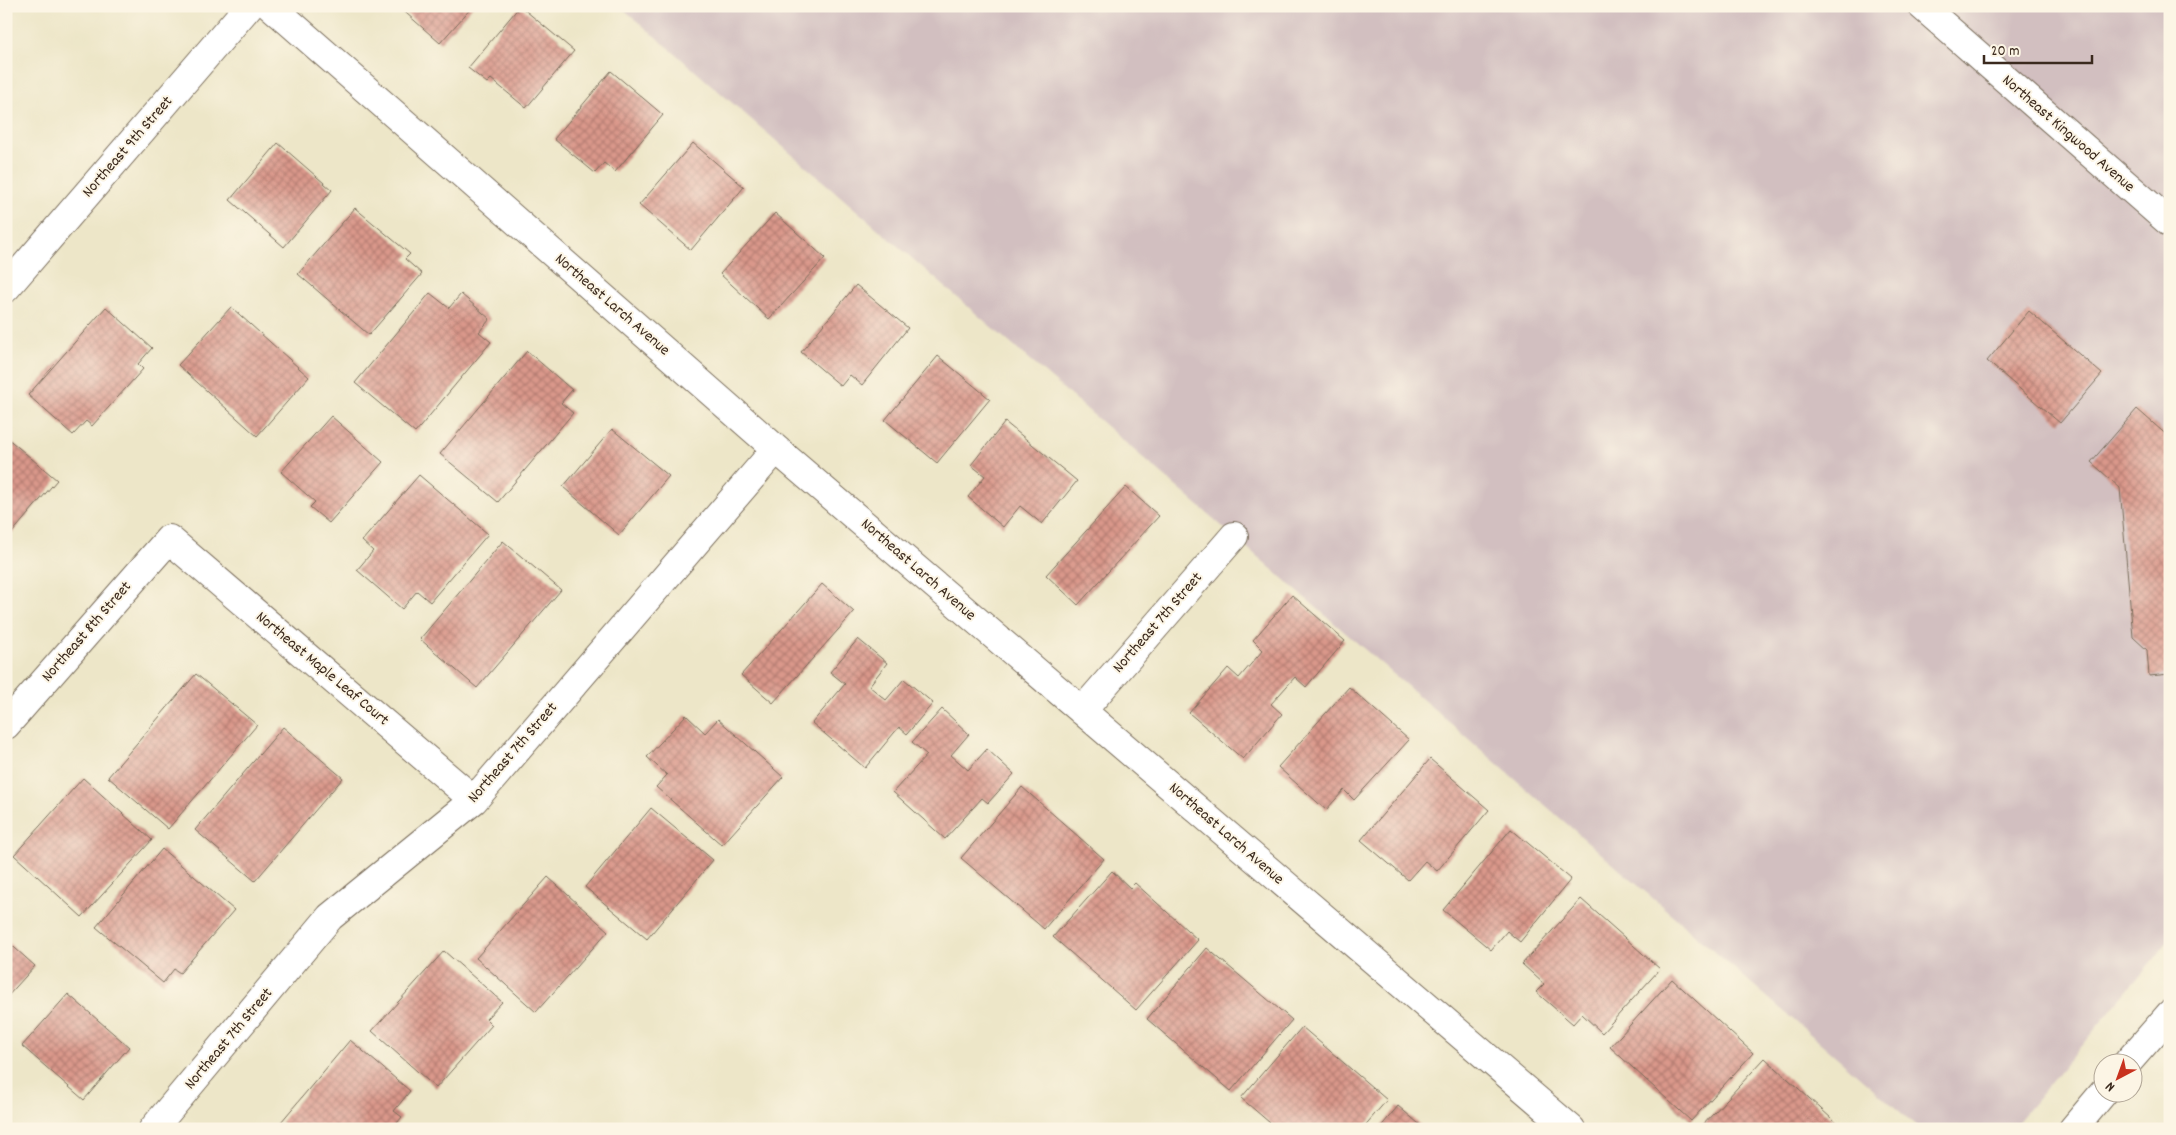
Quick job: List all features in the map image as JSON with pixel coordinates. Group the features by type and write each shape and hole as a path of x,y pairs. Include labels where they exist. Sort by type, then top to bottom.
{"street":[{"name":"Northeast 9th Street","path":"6,288 249,6"},
{"name":"Northeast Larch Avenue","path":"271,6 776,449 1571,1129"},
{"name":"Northeast Kingwood Avenue","path":"1922,6 2170,223"},
{"name":"Northeast 7th Street","path":"153,1129 330,917 474,800 776,449"},
{"name":"Northeast 7th Street","path":"1082,711 1234,536"},
{"name":"Northeast Maple Leaf Court","path":"169,538 474,800"},
{"name":"Northeast 8th Street","path":"6,725 169,538"},
{"path":"2137,1052 2170,1014"},
{"path":"2073,1129 2096,1102"}],"shaded area":[{"path":"620,6 2170,6 2170,939 2012,1129 1920,1129"}],"building":[{"path":"398,6 473,6 440,43"},
{"path":"520,6 574,51 526,108 491,79 487,83 468,68"},
{"path":"611,71 663,115 615,172 604,163 595,173 554,139"},
{"path":"278,143 332,190 284,247 230,200"},
{"path":"693,143 744,187 691,250 639,205"},
{"path":"355,208 410,254 405,259 422,274 369,335 298,274"},
{"path":"775,213 825,258 769,319 720,274"},
{"path":"856,285 908,328 862,385 850,375 841,386 801,352"},
{"path":"430,293 449,308 461,294 490,319 479,332 491,342 415,433 355,383"},
{"path":"106,307 152,348 138,364 143,369 92,426 86,421 73,435 28,395"},
{"path":"231,307 309,377 257,436 178,365"},
{"path":"2029,311 2102,374 2060,423 1987,361"},
{"path":"527,351 572,390 561,403 573,413 498,502 440,454"},
{"path":"938,356 990,399 937,463 885,420"},
{"path":"2137,409 2170,438 2170,674 2149,676 2147,650 2133,637 2120,488 2091,462"},
{"path":"331,416 383,462 329,523 310,507 315,502 281,472"},
{"path":"1005,422 1077,481 1042,524 1020,506 1003,527 968,497 985,476 971,465"},
{"path":"612,429 669,476 619,535 563,487"},
{"path":"6,437 57,480 6,540"},
{"path":"419,475 488,534 430,602 417,591 402,609 357,570 373,551 362,541"},
{"path":"1126,487 1159,516 1078,605 1046,575"},
{"path":"503,541 561,590 477,688 420,639"},
{"path":"822,584 854,612 773,703 741,675"},
{"path":"1292,595 1345,641 1306,687 1295,677 1271,704 1282,714 1243,759 1189,713 1228,668 1239,678 1263,650 1253,640"},
{"path":"858,639 887,663 869,686 886,700 904,679 933,703 907,734 899,727 865,768 812,723 845,684 830,672"},
{"path":"196,674 257,725 168,829 108,777"},
{"path":"1349,687 1409,740 1354,800 1344,790 1326,810 1278,767"},
{"path":"942,709 969,734 951,755 968,770 987,749 1014,774 988,803 982,798 945,839 893,792 927,755 912,742"},
{"path":"686,715 705,733 718,719 783,777 722,845 656,787 667,775 647,757"},
{"path":"283,727 343,778 255,881 195,830"},
{"path":"1430,759 1489,810 1437,871 1425,861 1408,880 1361,840"},
{"path":"83,778 152,840 82,917 14,855"},
{"path":"1022,787 1104,859 1044,929 961,858"},
{"path":"651,808 713,860 647,939 585,887"},
{"path":"1511,829 1571,879 1520,942 1507,931 1491,950 1443,910"},
{"path":"162,849 234,910 180,973 174,969 163,983 96,927"},
{"path":"1112,871 1130,888 1135,883 1198,940 1136,1010 1053,937"},
{"path":"548,877 608,931 536,1012 476,958"},
{"path":"1581,899 1660,969 1602,1033 1582,1014 1573,1024 1536,992 1544,984 1522,964"},
{"path":"6,940 35,966 6,998"},
{"path":"1207,948 1292,1020 1231,1091 1147,1019"},
{"path":"444,951 502,1002 486,1019 492,1025 436,1088 372,1031"},
{"path":"1672,979 1753,1053 1691,1121 1610,1047"},
{"path":"68,994 129,1047 84,1100 22,1046"},
{"path":"1302,1027 1387,1100 1362,1129 1277,1129 1241,1098"},
{"path":"350,1040 410,1091 394,1111 402,1117 392,1129 288,1129 281,1122"},
{"path":"1765,1058 1843,1129 1703,1129 1701,1127"},
{"path":"1398,1106 1425,1129 1379,1129"}]}
